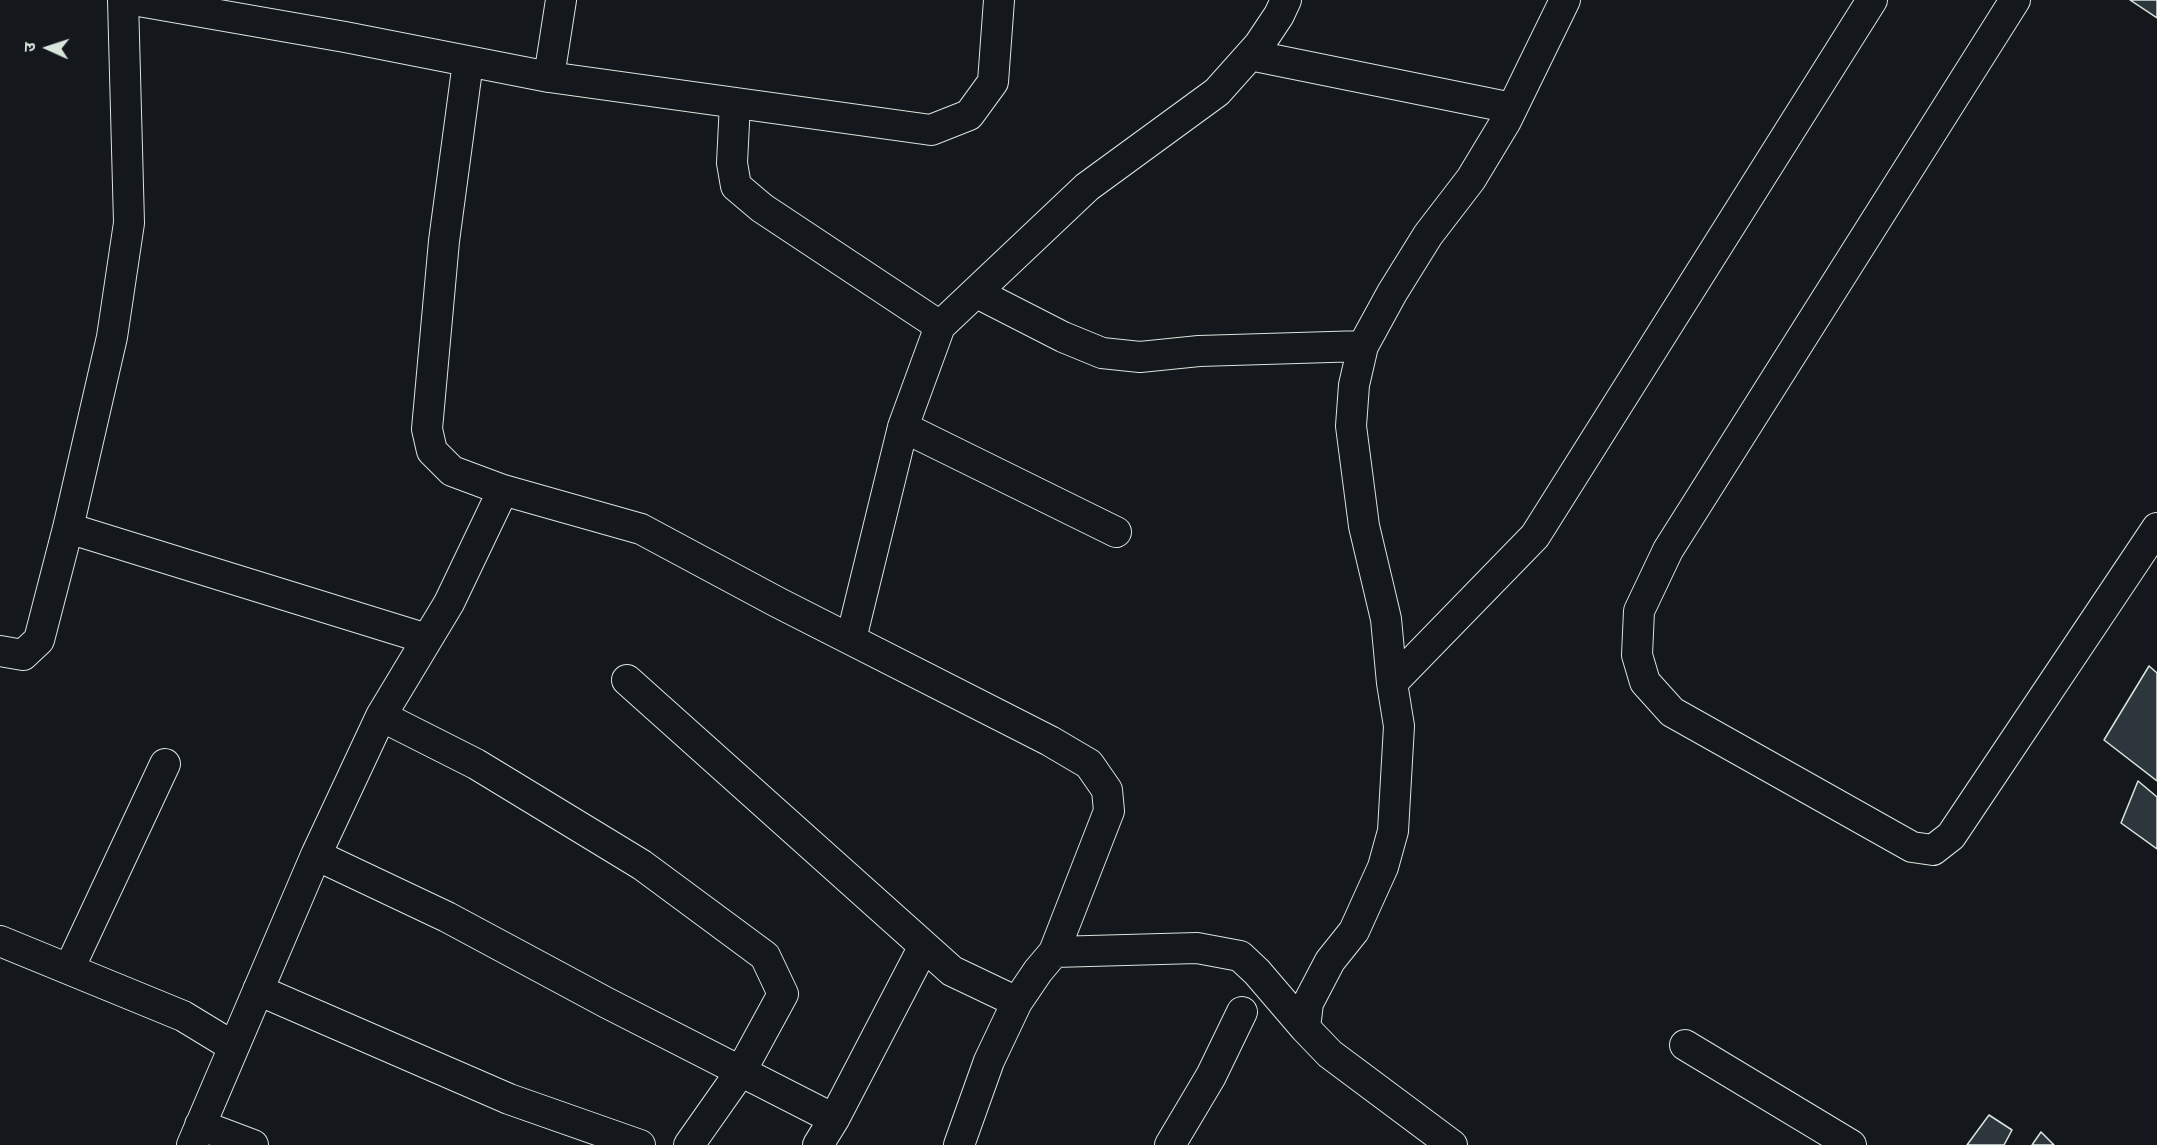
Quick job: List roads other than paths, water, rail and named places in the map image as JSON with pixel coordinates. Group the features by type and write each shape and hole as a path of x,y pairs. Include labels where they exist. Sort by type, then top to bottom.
{"street":[{"path":"0,651 23,655 39,640 68,528 112,338 129,223 128,113 123,0"},
{"path":"133,0 345,37 549,77 931,130 969,115 993,82 999,0"},
{"path":"549,77 561,0"},
{"path":"851,639 903,427 940,327 1087,187 1217,92 1250,55 1280,15 1286,0"},
{"path":"1305,1028 1308,1003 1330,961 1354,931 1383,867 1393,831 1399,726 1386,620 1364,526 1351,426 1354,385 1363,346 1422,245 1471,179 1512,108 1564,0"},
{"path":"1392,683 1535,536 1872,0"},
{"path":"2015,0 1668,550 1639,611 1636,655 1645,682 1672,712 1912,848 1933,850 1951,836 2157,528"},
{"path":"1250,55 1512,108"},
{"path":"468,62 444,241 427,429 432,451 452,471 503,490 641,529 1050,741 1089,764 1107,790 1109,811 1054,952 1017,1002 989,1061 959,1145"},
{"path":"735,103 732,163 736,186 762,208 940,327"},
{"path":"977,293 1063,337 1102,353 1140,357 1199,351 1363,346"},
{"path":"903,427 1116,532"},
{"path":"253,1145 196,1135 316,855 381,716 449,603 503,490"},
{"path":"68,528 427,639"},
{"path":"627,680 952,971 1017,1002"},
{"path":"381,716 476,764 642,865 765,956 783,994 741,1071 689,1145"},
{"path":"69,969 165,764"},
{"path":"316,855 447,917 834,1119"},
{"path":"0,940 183,1016 234,1047"},
{"path":"818,1145 834,1119 924,946"},
{"path":"1054,952 1197,948 1240,956 1330,1054 1452,1145"},
{"path":"258,990 509,1100 640,1145"},
{"path":"1170,1145 1211,1076 1242,1012"},
{"path":"1685,1045 1851,1145"}]}
